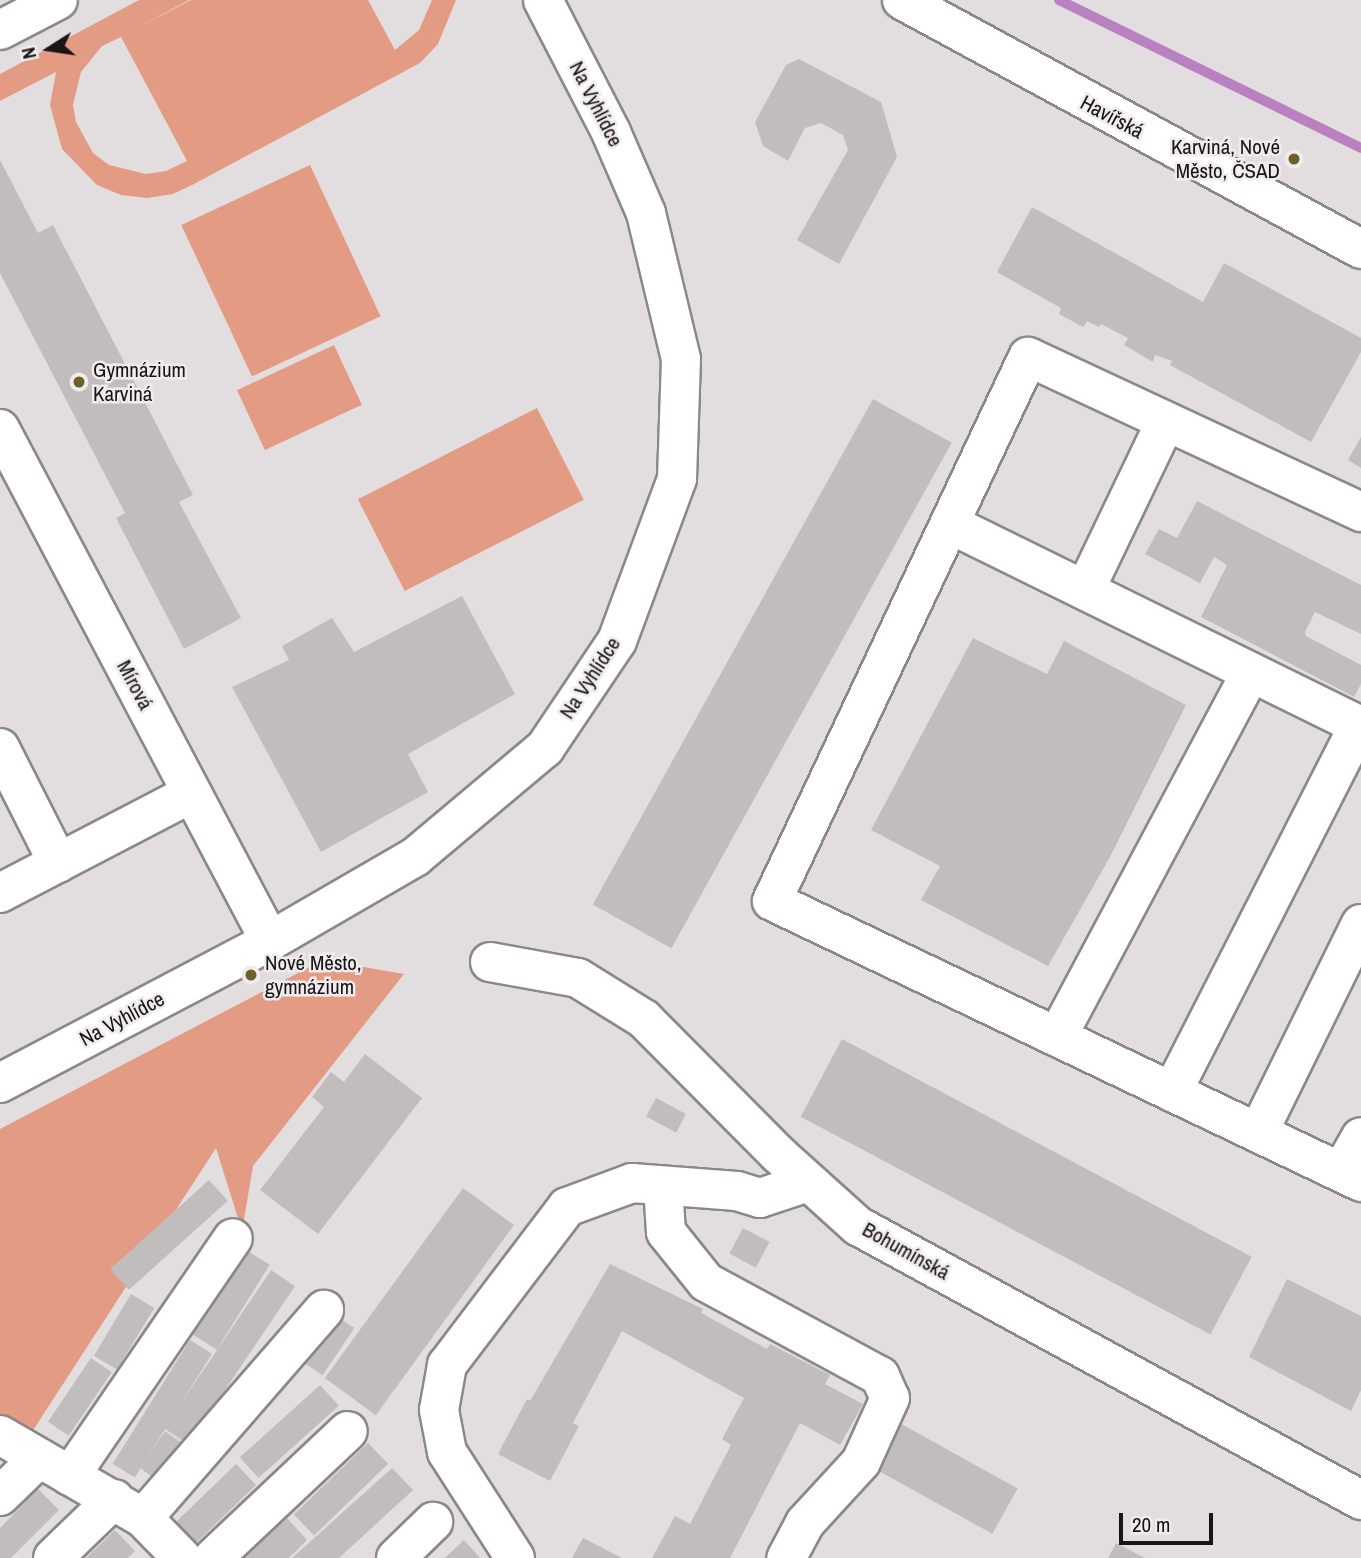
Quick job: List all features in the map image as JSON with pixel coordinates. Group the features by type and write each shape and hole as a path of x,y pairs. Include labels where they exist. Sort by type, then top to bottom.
{"street":[{"path":"0,30 58,0"},
{"name":"Na Vyhlídce","path":"0,1083 270,942 415,857 545,748 617,641 677,479 681,359 654,240 611,132 543,0"},
{"name":"Havířská","path":"902,0 1361,248"},
{"path":"1361,512 1028,357 772,901 1351,1177 1361,1137"},
{"path":"1085,590 1166,421"},
{"name":"Mírová","path":"0,429 270,942"},
{"path":"950,524 1360,726 1172,1092"},
{"path":"1057,1037 1251,672"},
{"path":"0,748 58,863"},
{"path":"0,893 192,793"},
{"path":"1258,1133 1361,924"},
{"name":"Bohumínská","path":"490,962 578,978 644,1019 778,1154 858,1226 1361,1500"},
{"path":"515,1558 447,1452 439,1410 447,1365 567,1206 632,1183 737,1191 760,1198 808,1182"},
{"path":"663,1186 666,1232 706,1282 880,1376 890,1398 861,1462 805,1523 786,1558"},
{"path":"0,1496 54,1467 233,1238"},
{"path":"52,1558 128,1508 324,1310"},
{"path":"213,1558 348,1431"},
{"path":"0,1435 128,1508 182,1558"},
{"path":"396,1558 433,1522"}],"shaded area":[{"path":"139,0 189,0 137,28 191,0 368,0 395,50 419,30 432,0 456,0 438,44 420,63 173,194 147,198 121,195 97,185 62,149 50,105 56,72 0,101 0,74","holes":["121,37 187,161 166,171 146,174 109,165 93,153 76,122 73,105 81,72 102,46"]},
{"path":"310,165 381,316 252,376 181,225"},
{"path":"334,345 362,405 265,450 237,390"},
{"path":"537,408 584,500 405,591 358,499"},
{"path":"323,960 404,974 253,1166 242,1231 216,1148 30,1435 0,1415 0,1129"}],"building":[{"path":"799,59 881,102 897,157 839,264 797,240 848,150 843,135 821,123 805,128 788,161 763,146 755,122 786,65"},
{"path":"0,160 38,233 53,225 193,495 179,502 241,618 184,649 116,518 125,513 0,273"},
{"path":"1032,207 1203,302 1224,263 1361,338 1361,352 1311,442 1170,365 1172,361 1155,355 1153,362 1124,345 1128,338 1101,324 1099,327 1087,321 1083,327 1059,314 1061,308 997,272"},
{"path":"873,399 952,443 671,948 593,905"},
{"path":"1361,437 1361,468 1348,460"},
{"path":"1197,501 1361,585 1361,634 1315,612 1305,632 1306,636 1361,665 1361,684 1354,697 1201,617 1227,565 1214,557 1200,583 1145,554 1159,529 1177,538"},
{"path":"462,596 515,694 408,754 428,792 321,852 232,687 289,660 282,646 332,618 354,652"},
{"path":"973,638 1047,674 1064,641 1186,705 1110,857 1048,966 921,900 940,866 871,830"},
{"path":"842,1039 1252,1257 1210,1335 801,1117"},
{"path":"365,1054 422,1098 318,1234 260,1190 324,1107 312,1097 331,1072 344,1082"},
{"path":"656,1098 686,1114 676,1133 646,1117"},
{"path":"209,1180 228,1201 129,1290 110,1269"},
{"path":"463,1188 514,1225 376,1415 325,1378"},
{"path":"743,1228 769,1242 756,1268 729,1254"},
{"path":"246,1250 270,1265 217,1350 193,1335"},
{"path":"610,1264 703,1309 701,1313 767,1349 770,1344 830,1375 825,1384 863,1404 840,1445 800,1423 730,1558 652,1558 675,1516 690,1524 731,1445 722,1439 744,1398 622,1331 573,1423 579,1426 550,1481 498,1454 527,1399 530,1401"},
{"path":"271,1270 295,1286 188,1445 164,1428"},
{"path":"1287,1279 1361,1316 1361,1390 1351,1411 1249,1357"},
{"path":"131,1294 154,1308 117,1370 94,1356"},
{"path":"332,1313 354,1328 323,1375 300,1360"},
{"path":"190,1340 212,1354 135,1478 113,1464"},
{"path":"91,1358 112,1372 69,1436 48,1422"},
{"path":"320,1385 339,1406 258,1478 240,1457"},
{"path":"896,1421 1018,1488 992,1534 871,1466"},
{"path":"165,1431 182,1443 154,1478 140,1468"},
{"path":"368,1443 388,1464 314,1535 294,1515"},
{"path":"236,1464 256,1485 194,1545 174,1524"},
{"path":"392,1468 413,1490 339,1558 292,1558"},
{"path":"38,1489 59,1510 11,1558 0,1558 0,1528"},
{"path":"287,1518 307,1540 295,1552 288,1558 244,1558"},
{"path":"115,1530 135,1551 128,1558 86,1558"},
{"path":"583,1538 622,1558 572,1558"},
{"path":"464,1540 480,1558 445,1558 450,1553"},
{"path":"1116,1543 1145,1558 1108,1558"}],"waterway":[{"path":"1059,0 1361,148"}],"place":[{"name":"Karviná, Nové Město, ČSAD","path":"1294,159"},
{"name":"Gymnázium Karviná","path":"79,382"},
{"name":"Nové Město, gymnázium","path":"251,975"}]}
